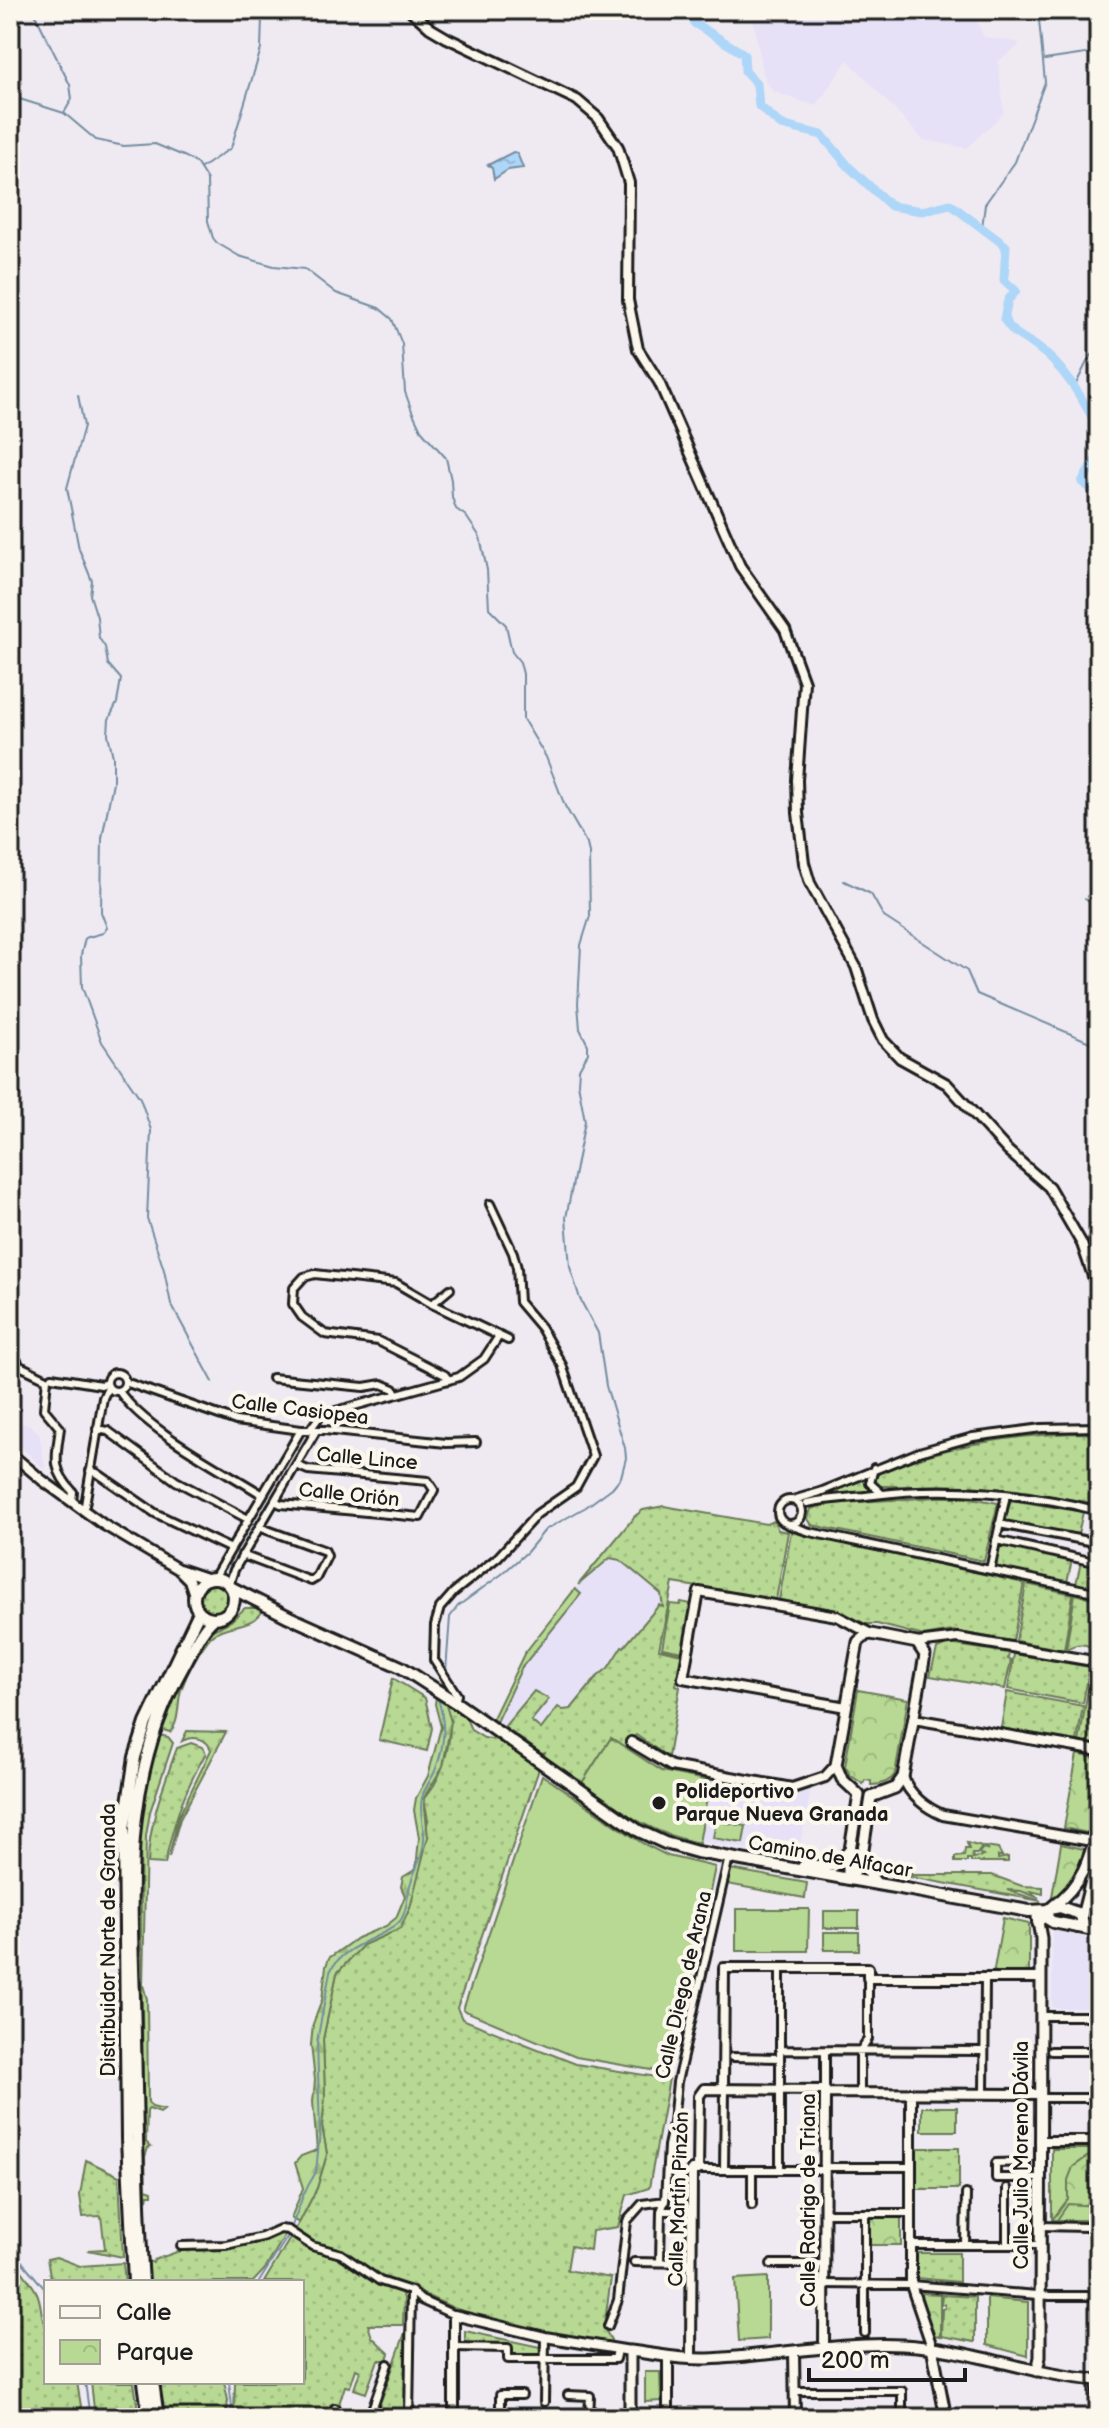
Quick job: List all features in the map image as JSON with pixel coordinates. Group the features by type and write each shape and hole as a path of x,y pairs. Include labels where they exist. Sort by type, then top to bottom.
{"main road":[{"path":"211,1578 231,1587 233,1607 225,1616 213,1619 195,1607 194,1595 199,1584 211,1578"},
{"name":"Camino de Alfacar","path":"231,1587 385,1659 455,1702 639,1831 679,1848 1043,1915"},
{"path":"233,1607 264,1604"},
{"name":"Distribuidor Norte de Granada","path":"134,2280 127,2139 124,1829 135,1757 146,1723 199,1612"},
{"name":"Distribuidor Norte de Granada","path":"143,2280 137,2123 133,1830 137,1793 153,1732 177,1676 213,1619"},
{"path":"871,1634 917,1643 925,1655 903,1777 895,1788 865,1800 842,1779 836,1765 858,1642 871,1634"},
{"path":"850,1879 849,1851 865,1800"},
{"path":"865,1800 862,1856 866,1869 877,1884"},
{"path":"1043,1915 1076,1886 1085,1871 1099,1823"},
{"path":"1081,1921 1093,1844"},
{"path":"800,1870 804,1865 834,1866 849,1851"},
{"path":"850,1879 862,1856"},
{"path":"1043,1915 1077,1911 1081,1921"},
{"path":"1043,1915 1081,1921 1096,1930"},
{"name":"Calle Julio Moreno Dávila","path":"1037,2371 1040,2360 1043,1915"},
{"path":"630,2418 630,2351 691,2359 885,2345 932,2347 1067,2377 1098,2380 1097,2418"},
{"path":"932,2347 946,2418"},
{"path":"144,2384 149,2418"},
{"path":"153,2384 158,2418"}],"street":[{"path":"410,10 447,38 577,100 598,118 618,147 629,183 628,300 638,349 659,382 740,566 785,630 804,682 797,780 804,863 810,883 856,967 873,1020 883,1040 900,1058 947,1084 1008,1151 1049,1187 1082,1244 1099,1294"},
{"path":"455,1702 457,1695 439,1670 434,1652 435,1625 445,1600 498,1557 537,1514 576,1487 593,1456 562,1365 541,1328 519,1302 513,1253 490,1204"},
{"path":"449,1380 445,1375 378,1341 321,1332 298,1313 292,1298 294,1288 300,1280 315,1274 389,1280 508,1340"},
{"path":"432,1304 450,1289"},
{"path":"10,1453 131,1543 178,1569 211,1578 263,1495 316,1420 325,1414 459,1377 476,1366 499,1336"},
{"path":"10,1350 20,1366 47,1379 44,1409 60,1428 55,1465 61,1479 73,1492 72,1501"},
{"path":"82,1509 109,1375 115,1372 121,1374 125,1382 119,1391 112,1391 107,1385"},
{"path":"52,1377 107,1385"},
{"path":"272,1378 364,1387 382,1384 394,1389 396,1394"},
{"name":"Calle Casiopea","path":"125,1382 236,1421 446,1443 476,1442"},
{"name":"Calle Orión","path":"119,1391 164,1432 281,1504 420,1517"},
{"path":"1099,1427 1042,1428 973,1437 919,1452 820,1492 785,1501 778,1510 781,1521 796,1529 1099,1593"},
{"path":"97,1429 108,1431 176,1481 248,1519"},
{"path":"231,1587 234,1570 296,1465 309,1431"},
{"path":"10,1445 48,1483"},
{"name":"Calle Lince","path":"296,1465 308,1470 428,1481 434,1490 420,1517"},
{"path":"874,1468 870,1483 881,1493"},
{"path":"90,1471 155,1513 231,1549"},
{"path":"803,1509 881,1493 939,1491 1006,1495 1099,1511"},
{"path":"789,1525 796,1523 803,1509 820,1492"},
{"path":"990,1570 1006,1495"},
{"path":"793,1500 803,1509 814,1532"},
{"path":"999,1524 1099,1543"},
{"path":"242,1555 313,1580 327,1553 259,1527"},
{"path":"996,1540 1099,1563"},
{"path":"223,1563 234,1570"},
{"path":"178,1569 189,1580 194,1595"},
{"path":"846,1707 683,1678 698,1596 837,1616 871,1634"},
{"path":"850,1625 858,1642"},
{"path":"917,1643 958,1638 1099,1662"},
{"path":"925,1655 938,1641"},
{"path":"914,1719 1099,1751"},
{"path":"631,1742 662,1762 683,1769 792,1788 825,1777 842,1779"},
{"path":"825,1777 836,1765"},
{"path":"903,1777 910,1792"},
{"path":"895,1788 910,1792 943,1815 1093,1844"},
{"name":"Calle Diego de Arana","path":"660,2262 661,2211 665,2201 668,2146 677,2082 729,1857"},
{"path":"724,2170 724,1968 868,1968 868,2039 860,2051 860,2093"},
{"path":"780,1968 780,2170"},
{"path":"868,1978 1041,1978"},
{"path":"984,2093 985,1980"},
{"path":"1041,2016 1099,2016"},
{"path":"732,2057 825,2051 984,2051"},
{"name":"Calle Rodrigo de Triana","path":"824,2349 825,2051"},
{"path":"1051,2051 1099,2051"},
{"name":"Calle Martín Pinzón","path":"691,2359 692,2170 698,2170 699,2096 704,2089 724,2089"},
{"path":"724,2089 1099,2098"},
{"path":"911,2093 911,2285 932,2347"},
{"path":"1040,2141 1099,2141"},
{"path":"1026,2178 1026,2162 996,2163 996,2178 1026,2178 1040,2178"},
{"path":"698,2170 911,2167"},
{"path":"752,2170 752,2205"},
{"path":"1007,2188 1007,2245"},
{"path":"965,2245 966,2194"},
{"path":"608,2326 618,2300 627,2221 642,2204 665,2201"},
{"path":"661,2211 692,2211"},
{"path":"825,2213 911,2213"},
{"path":"865,2213 865,2333"},
{"path":"1040,2226 1087,2227"},
{"path":"181,2246 226,2245 262,2237 280,2229 290,2231 312,2246 341,2254 380,2281 411,2291 421,2300 454,2315 545,2337 630,2351"},
{"path":"911,2245 1040,2245"},
{"path":"634,2262 692,2263"},
{"path":"771,2264 824,2264"},
{"path":"824,2284 911,2285 1040,2296 1099,2296"},
{"path":"409,2418 411,2291"},
{"path":"454,2315 454,2418"},
{"path":"544,2402 545,2337"},
{"path":"454,2347 508,2348 508,2359 615,2359 617,2350"},
{"path":"794,2352 795,2418"},
{"path":"668,2357 668,2418"},
{"path":"369,2418 388,2364"},
{"path":"795,2391 902,2391 902,2418"},
{"path":"500,2418 500,2395 522,2395"},
{"path":"568,2395 590,2396 589,2418"},
{"path":"331,2418 335,2408"}],"shaded area":[{"path":"751,10 977,10 977,21 984,37 1020,45 998,61 1004,113 967,148 923,140 848,60 816,106 774,92 766,83 763,73"},
{"path":"10,1424 29,1424 39,1433 46,1471 10,1436"},
{"path":"664,1506 708,1587 676,1582 670,1586 659,1649 682,1654 625,1747 612,1738 582,1783 492,1720 524,1654 624,1528 643,1510"},
{"path":"710,1781 786,1794 811,1789 798,1858 699,1841"},
{"path":"1052,1929 1099,1941 1099,2008 1052,2008"}],"green space":[{"path":"1074,1433 1099,1434 1098,1504 1017,1490 962,1486 879,1486 875,1480 879,1473 950,1449 999,1440"},
{"path":"869,1474 869,1486 877,1493 819,1497"},
{"path":"966,1497 998,1503 984,1561 812,1525 808,1519 811,1509 827,1504"},
{"path":"1011,1500 1083,1512 1078,1534 1007,1523 1005,1520"},
{"path":"664,1506 766,1524 774,1521 778,1530 788,1532 776,1600 673,1583 659,1649 682,1654 676,1685 680,1687 668,1757 636,1735 625,1747 611,1738 582,1783 544,1756 545,1753 542,1754 504,1727 534,1691 549,1699 531,1721 541,1729 558,1707 571,1709 608,1668 622,1646 659,1605 663,1607 661,1594 620,1560 610,1558 578,1585 635,1516 643,1510"},
{"path":"791,1532 1024,1583 1013,1641 952,1631 924,1636 877,1624 860,1624 836,1610 779,1600"},
{"path":"1003,1544 1072,1560 1067,1582 997,1567 998,1548"},
{"path":"1081,1562 1099,1566 1099,1589 1076,1584"},
{"path":"214,1583 225,1587 229,1598 225,1609 214,1613 203,1609 199,1598 203,1587"},
{"path":"1026,1584 1073,1594 1064,1650 1016,1641"},
{"path":"575,1589 581,1594 522,1667 496,1722 492,1720 524,1654"},
{"path":"1075,1594 1099,1600 1093,1649 1080,1644 1066,1649"},
{"path":"681,1602 691,1604 683,1652 662,1648 670,1604 680,1605"},
{"path":"245,1608 263,1611 250,1621 221,1630 208,1640 183,1684 173,1728 170,1732 160,1729 186,1672 209,1632 231,1621"},
{"path":"949,1644 1009,1653 1008,1659 1011,1660 1005,1689 930,1676 937,1649"},
{"path":"1014,1654 1090,1667 1083,1703 1008,1689"},
{"path":"1092,1667 1099,1668 1099,1745 1079,1742"},
{"path":"393,1678 425,1698 432,1728 427,1751 379,1740"},
{"path":"858,1690 908,1699 895,1774 888,1781 878,1784 871,1785 871,1781 865,1780 863,1784 850,1775 845,1766"},
{"path":"1007,1692 1083,1706 1077,1741 1001,1728"},
{"path":"436,1697 445,1702 451,1722 443,1766 424,1798 428,1837 410,1908 400,1929 363,1945 337,1973 323,2039 325,2096 322,2126 327,2154 317,2188 299,2223 291,2218 303,2188 295,2163 301,2156 317,2150 311,2045 313,2024 322,2000 326,1966 329,1958 357,1938 386,1926 396,1918 405,1896 401,1887 403,1877 416,1869 419,1838 414,1810 416,1798 428,1776 441,1727"},
{"path":"445,1700 465,1715 471,1730 484,1738 505,1741 538,1765 457,2008 462,2019 576,2064 669,2079 649,2188 627,2195 618,2227 592,2231 590,2250 571,2246 567,2270 611,2278 604,2328 610,2344 520,2327 458,2310 377,2278 295,2230 317,2188 327,2154 322,2126 325,2096 323,2039 337,1973 363,1945 400,1929 410,1908 428,1820 424,1798 440,1774 448,1744 450,1721"},
{"path":"187,1731 226,1732 180,1819 169,1857 178,1818 211,1750 199,1739 182,1741"},
{"path":"158,1735 168,1737 173,1743 150,1812 146,1836 143,1985 147,1999 148,2102 152,2107 164,2110 160,2113 147,2111 146,2142 151,2147 145,2157 146,2189 152,2191 152,2195 148,2195 147,2200 144,2180 140,1837 146,1783"},
{"name":"Polideportivo Parque Nueva Granada","path":"611,1738 662,1771 710,1781 699,1843 650,1827 582,1783"},
{"path":"191,1743 202,1747 206,1753 180,1807 165,1864 148,1863 154,1819 177,1748"},
{"path":"1077,1754 1099,1759 1099,1790 1088,1833 1064,1828"},
{"path":"542,1775 642,1843 668,1856 715,1867 699,1946 663,2072 576,2057 463,2010"},
{"path":"716,1821 746,1826 743,1843 713,1838"},
{"path":"967,1843 982,1847 977,1854 972,1854 973,1858 983,1856 979,1853 983,1848 988,1851 985,1847 998,1849 1002,1856 998,1859 1008,1857 1008,1862 971,1862 967,1859 967,1862 955,1862 955,1857 964,1856 965,1849 969,1849"},
{"path":"1061,1844 1084,1849 1070,1885 1052,1897"},
{"path":"908,1863 912,1864 911,1875 992,1875 1022,1886 1043,1887 1043,1894 1031,1891 1039,1898 1021,1891 1007,1890 1041,1901 905,1876"},
{"path":"730,1869 807,1883 805,1898 727,1884"},
{"path":"736,1909 809,1909 808,1951 736,1951"},
{"path":"824,1911 859,1911 859,1928 824,1928"},
{"path":"1003,1918 1029,1924 1029,1974 993,1975"},
{"path":"824,1932 859,1932 859,1950 824,1950"},
{"path":"922,2107 957,2107 957,2131 922,2131"},
{"path":"917,2148 959,2148 959,2189 917,2189"},
{"path":"1052,2149 1099,2149 1099,2220 1052,2220"},
{"path":"1052,2149 1099,2149 1099,2154 1087,2157 1073,2167 1068,2180 1068,2199 1052,2220"},
{"path":"86,2160 119,2176 123,2257 88,2250 105,2249 101,2216 83,2217 80,2195"},
{"path":"1068,2204 1096,2206 1096,2220 1057,2220"},
{"path":"869,2218 901,2218 901,2245 869,2245"},
{"path":"287,2231 266,2268 255,2280 149,2280 148,2260 153,2263 188,2248 246,2245 276,2232"},
{"path":"292,2235 311,2250 339,2258 375,2283 400,2291 404,2298 403,2325 368,2325 372,2337 389,2353 387,2360 378,2360 366,2393 354,2389 360,2371 356,2369 350,2387 345,2386 338,2407 330,2405 325,2418 234,2418 235,2384 304,2384 304,2280 265,2280"},
{"path":"917,2253 959,2253 959,2282 917,2278"},
{"path":"56,2257 80,2266 123,2263 125,2280 51,2280 47,2259"},
{"path":"10,2263 17,2264 39,2297 44,2322 44,2384 77,2384 83,2418 50,2418 49,2410 10,2417"},
{"path":"768,2277 768,2339 739,2341 735,2279"},
{"path":"920,2293 940,2294 940,2336 934,2335"},
{"path":"942,2295 975,2297 975,2342 941,2336 942,2309 945,2308 945,2304 941,2304"},
{"path":"987,2298 1028,2302 1028,2356 987,2345"},
{"path":"407,2327 405,2418 375,2418"},
{"path":"465,2331 540,2347 540,2357 511,2357 511,2345 465,2344"},
{"path":"645,2372 660,2372 661,2401 645,2402"},
{"path":"91,2384 134,2384 139,2418 95,2418"},
{"path":"159,2384 224,2384 228,2400 226,2418 164,2418"}],"water":[{"path":"513,152 517,153 523,168 508,170 494,179 492,168 488,165"}],"waterway":[{"path":"33,10 70,85 72,99 64,113"},
{"path":"693,10 694,23 744,54 745,71 757,84 759,106 781,125 822,135 849,167 891,206 922,211 950,204 1006,246 1004,280 1016,291 1008,300 1004,319 1015,333 1057,364 1099,429"},
{"path":"982,228 985,204 1015,162 1045,82 1038,10"},
{"path":"201,168 231,148 261,49 262,17"},
{"path":"1045,60 1099,52"},
{"path":"10,96 64,113 96,140 124,146 155,144 186,157 197,164 207,180 208,221 217,243 239,256 274,266 305,269 336,293 379,308 392,319 402,344 405,392 412,411 421,430 446,458 456,509 466,516 480,537 487,570 489,608 506,625 512,652 520,662 523,674 523,719 546,757 565,806 587,844 590,916 581,945 578,1004 580,1029 588,1045 588,1053 579,1069 578,1083 585,1121 566,1218 570,1267 580,1299 598,1333 606,1386 626,1458 621,1477 612,1488 545,1530 527,1552 502,1574 458,1606 450,1617 446,1671"},
{"path":"1075,386 1088,360 1099,347"},
{"path":"78,395 84,426 67,488 79,549 92,581 90,595 99,638 105,647 108,664 121,679 117,703 109,719 113,782 102,838 101,912 107,928 103,933 85,938 81,955 82,987 102,1042 140,1098 151,1130 147,1218 171,1304 213,1382"},
{"path":"1099,454 1082,482 1099,494"},
{"path":"844,881 871,894 884,917 967,971 977,994 1099,1046"},
{"path":"1085,899 1099,909"},
{"path":"260,2280 289,2234 304,2193 316,2172 320,2131 317,2042 330,1972 345,1953 397,1924 405,1909 423,1848 422,1798 441,1753 443,1726 438,1699"},
{"path":"10,2247 44,2288"},
{"path":"85,2384 90,2418"},
{"path":"229,2384 230,2418"}],"place":[{"name":"Polideportivo Parque Nueva Granada","path":"659,1803"}]}
